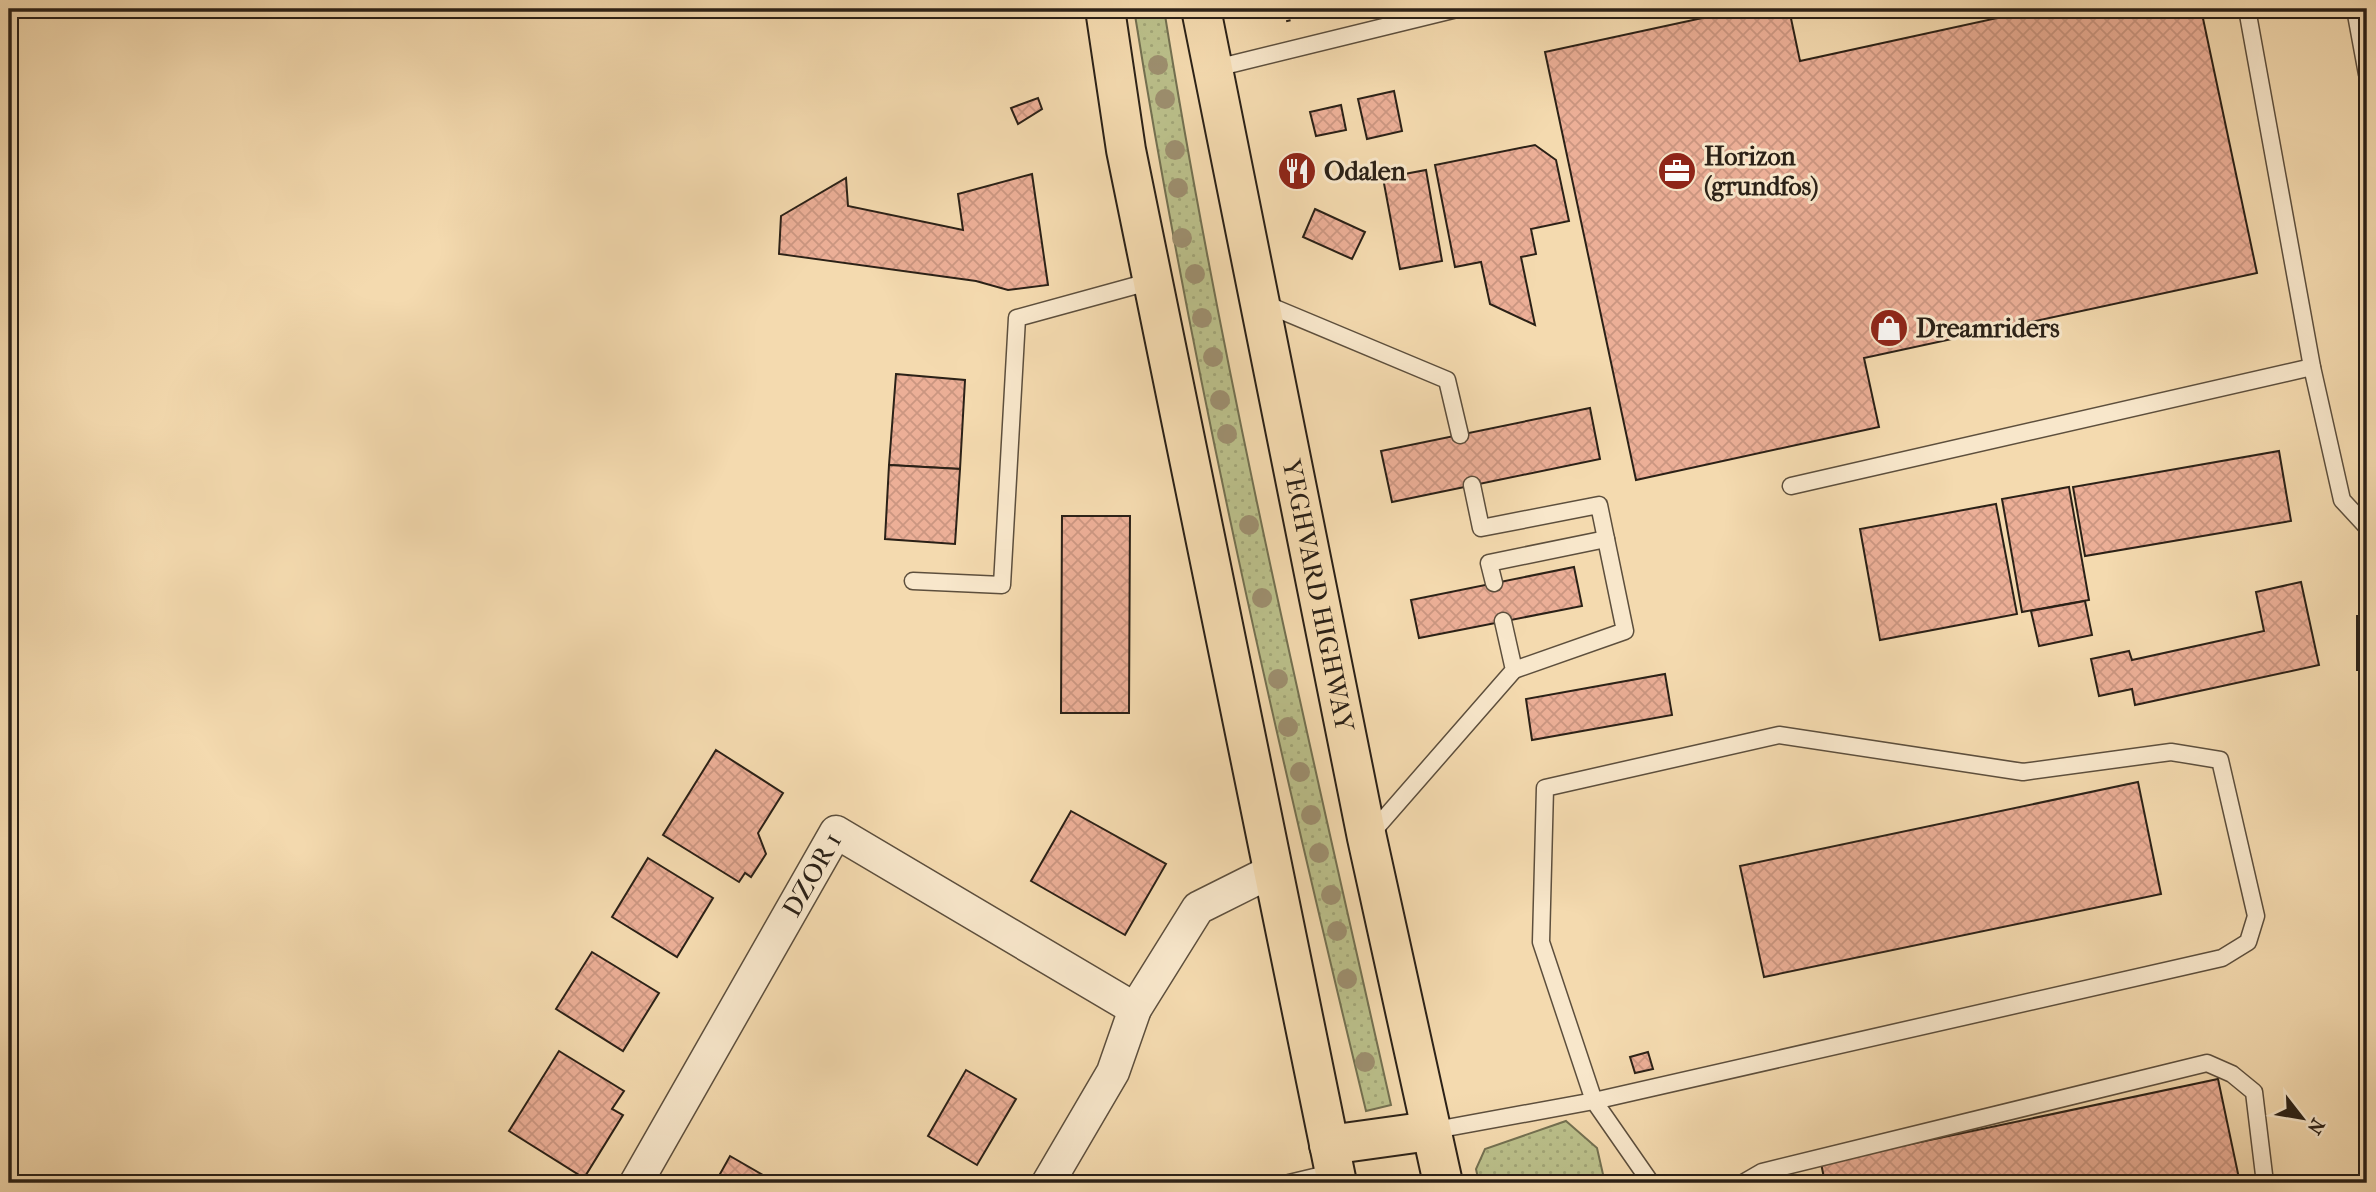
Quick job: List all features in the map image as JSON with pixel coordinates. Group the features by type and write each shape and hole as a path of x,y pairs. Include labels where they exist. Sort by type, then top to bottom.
{"main road":[{"path":"1105,9 1126,150 1272,871 1343,1171 1430,1131"},
{"name":"YEGHVARD HIGHWAY","path":"1200,9 1367,838 1430,1131 1425,1179"}],"street":[{"name":"DZOR 1","path":"636,1183 836,832 1135,1009"},
{"path":"1048,1183 1113,1072 1135,1009 1198,908 1272,871"}],"lane":[{"path":"1212,69 1457,9"},
{"path":"2247,9 2312,367 2342,500 2367,527"},
{"path":"2355,9 2367,74"},
{"path":"913,581 1002,585 1017,318 1152,281"},
{"path":"1259,301 1447,380 1460,435"},
{"path":"1791,486 2312,367"},
{"path":"1367,838 1514,670 1625,631 1599,505 1482,528 1472,485"},
{"path":"1494,583 1489,563 1606,539"},
{"path":"1503,621 1514,670"},
{"path":"1430,1131 1594,1101 2222,958 2248,942 2256,916 2220,760 2171,752 2023,772 1779,735 1545,788 1541,942 1594,1101 1651,1183"},
{"path":"1743,1183 2207,1063 2232,1074 2254,1092 2265,1183"},
{"path":"1289,1183 1343,1171"}],"path":[{"path":"1343,1171 1425,1179"}],"green space":[{"path":"1134,9 1164,9 1187,147 1240,422 1391,1105 1366,1111 1239,562 1183,286"},
{"path":"1566,1121 1597,1148 1605,1183 1479,1183 1476,1169 1485,1149"}],"building":[{"path":"1744,9 1789,9 1800,61 2039,9 2201,9 2257,273 1864,358 1879,427 1636,480 1545,52"},
{"path":"1394,91 1402,131 1367,139 1358,99"},
{"path":"1038,98 1042,109 1018,124 1011,108"},
{"path":"1341,105 1346,130 1316,136 1310,112"},
{"path":"1535,145 1556,160 1569,221 1531,229 1536,254 1521,257 1535,325 1490,304 1481,262 1455,267 1435,165"},
{"path":"1426,170 1442,261 1400,269 1383,178"},
{"path":"1032,174 1048,285 1008,290 976,281 779,254 781,216 846,178 848,206 963,230 958,194"},
{"path":"1315,209 1365,232 1352,259 1303,237"},
{"path":"896,374 965,380 960,469 889,465"},
{"path":"1590,408 1600,459 1392,502 1381,451"},
{"path":"2279,451 2291,521 2085,556 2073,487"},
{"path":"889,465 960,469 955,544 885,539"},
{"path":"2069,487 2089,600 2022,612 2002,499"},
{"path":"1996,504 2017,614 1880,640 1860,529"},
{"path":"1062,516 1130,516 1129,713 1061,713"},
{"path":"1574,567 1582,606 1419,638 1411,600"},
{"path":"2301,582 2319,665 2135,705 2132,689 2099,696 2091,659 2129,651 2132,660 2264,631 2256,592"},
{"path":"2085,601 2092,635 2039,646 2031,611"},
{"path":"2357,616 2367,616 2367,670 2357,670"},
{"path":"1665,674 1672,715 1532,740 1526,699"},
{"path":"716,750 783,793 758,833 766,854 751,877 745,873 739,882 663,835"},
{"path":"2138,782 2161,894 1764,977 1740,866"},
{"path":"1071,811 1166,864 1125,935 1031,881"},
{"path":"648,858 713,898 677,957 612,917"},
{"path":"592,952 659,993 623,1051 556,1009"},
{"path":"559,1051 624,1091 612,1109 623,1115 584,1178 509,1131"},
{"path":"1648,1052 1653,1069 1635,1073 1630,1057"},
{"path":"966,1070 1016,1099 977,1165 928,1136"},
{"path":"2218,1079 2240,1183 1825,1183 1821,1163"},
{"path":"730,1156 777,1183 715,1183"}],"place":[{"name":"Odalen","path":"1297,171"},
{"name":"Horizon (grundfos)","path":"1677,171"},
{"name":"Dreamriders","path":"1889,328"}]}
